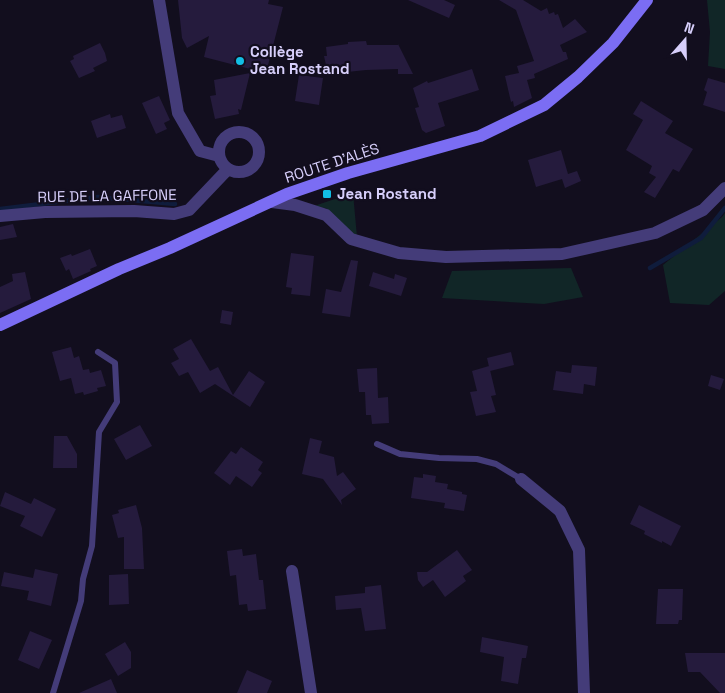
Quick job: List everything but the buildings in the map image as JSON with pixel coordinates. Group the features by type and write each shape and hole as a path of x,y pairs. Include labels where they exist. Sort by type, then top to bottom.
{"main road":[{"name":"ROUTE D'ALÈS","path":"0,325 287,194 348,173 480,136 544,105 578,77 613,43 647,0"}],"street":[{"path":"159,0 178,113 200,151 219,156"},
{"path":"240,132 246,133 256,140 259,152 256,164 240,172 233,172 228,169 219,156 220,144 223,139 228,134 240,132"},
{"name":"RUE DE LA GAFFONE","path":"0,216 45,212 134,211 174,214 189,210 228,169"},
{"path":"272,202 326,215 351,239 399,254 446,257 562,254 655,233 703,210 725,188"},
{"path":"521,479 560,512 579,550 584,693"},
{"path":"292,571 311,693"}],"lane":[{"path":"53,693 81,601 83,580 92,546 99,432 117,402 115,363 98,352"},
{"path":"377,444 400,454 477,459 496,464 521,479"}],"green space":[{"path":"707,0 725,0 725,69 708,66 710,32"},
{"path":"353,193 357,237 352,235 326,208 311,207"},
{"path":"725,213 725,291 709,305 670,303 663,265"},
{"path":"571,268 583,297 544,304 442,298 452,271"}],"waterway":[{"path":"0,209 98,197 175,204"},
{"path":"650,268 701,238 725,208"}],"place":[{"name":"Collège Jean Rostand","path":"240,61"},
{"name":"Jean Rostand","path":"327,194"}]}
